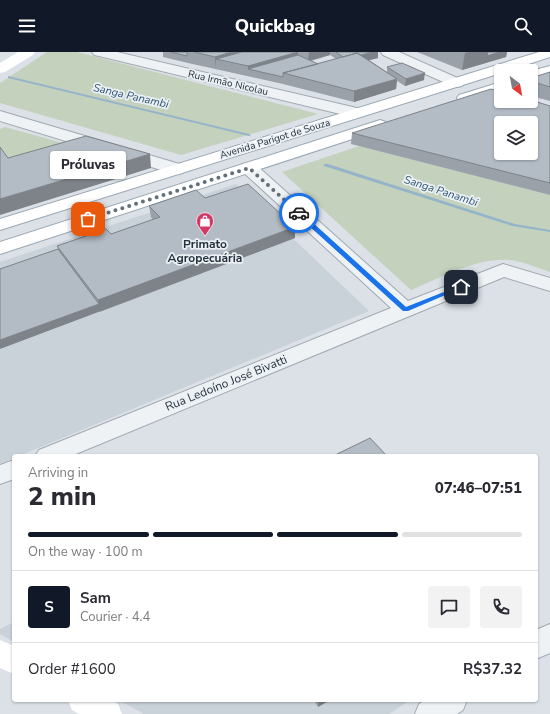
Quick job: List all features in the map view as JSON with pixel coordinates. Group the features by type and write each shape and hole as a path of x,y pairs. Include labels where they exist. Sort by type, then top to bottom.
{"main road":[{"path":"0,69 28,52"},
{"name":"Avenida Parigot de Souza","path":"0,225 457,82 545,57"},
{"path":"538,71 550,65"},
{"path":"538,73 550,70"},
{"path":"448,103 494,88"},
{"path":"344,137 330,139 323,138 319,134 322,130 357,113"},
{"name":"Avenida Parigot de Souza","path":"0,248 396,120"},
{"path":"249,168 312,140 309,137 290,134"},
{"path":"0,653 12,660"},
{"path":"87,702 108,714"}],"street":[{"name":"Rua Irmão Nicolau","path":"99,52 357,113"},
{"path":"388,52 457,82"},
{"path":"485,91 494,94"},
{"path":"0,116 177,169"},
{"path":"249,168 405,310"},
{"name":"Rua Ledoíno José Bivatti","path":"52,454 503,270 550,285"},
{"path":"0,475 12,470"},
{"path":"430,714 449,702"}],"shaded area":[{"path":"236,184 369,311 24,454 12,454 12,459 0,464 0,262"},
{"path":"12,623 12,641 0,634 0,629"},
{"path":"123,702 407,702 389,714 144,714"}],"green space":[{"path":"47,52 77,52 318,114 181,155 0,103 0,83"},
{"path":"5,127 88,150 12,172 0,156 0,129"},
{"path":"359,146 550,195 550,272 516,261 498,260 460,269 411,290 282,172"}],"building":[{"path":"171,52 187,52 187,56"},
{"path":"194,52 232,52 215,57"},
{"path":"242,52 298,52 248,66 216,59"},
{"path":"336,52 373,52 361,55 357,53 343,57"},
{"path":"488,52 500,52 487,56"},
{"path":"357,53 397,79 354,91 283,73"},
{"path":"298,55 318,64 283,73 283,77 248,69"},
{"path":"402,63 425,73 406,79 387,67"},
{"path":"550,72 550,87 538,83 538,76"},
{"path":"491,89 494,90 494,108 538,108 538,102 550,106 550,183 352,133"},
{"path":"86,136 150,154 0,199 0,147 8,158"},
{"path":"248,184 295,227 98,300 57,246 106,229 111,234 160,217 149,206 196,190 205,198"},
{"path":"58,249 99,304 0,340 0,269"},
{"path":"370,438 385,454 337,454"}],"waterway":[{"name":"Sanga Panambi","path":"9,77 249,135"},
{"name":"Sanga Panambi","path":"326,165 514,225 550,231"}],"way so far":[{"path":"88,219 249,168 299,213"}],"place":[{"name":"Próluvas","path":"88,219"},
{"name":"Primato Agropecuária","path":"205,236"}],"route":[{"path":"299,213 405,310 461,287"}]}
